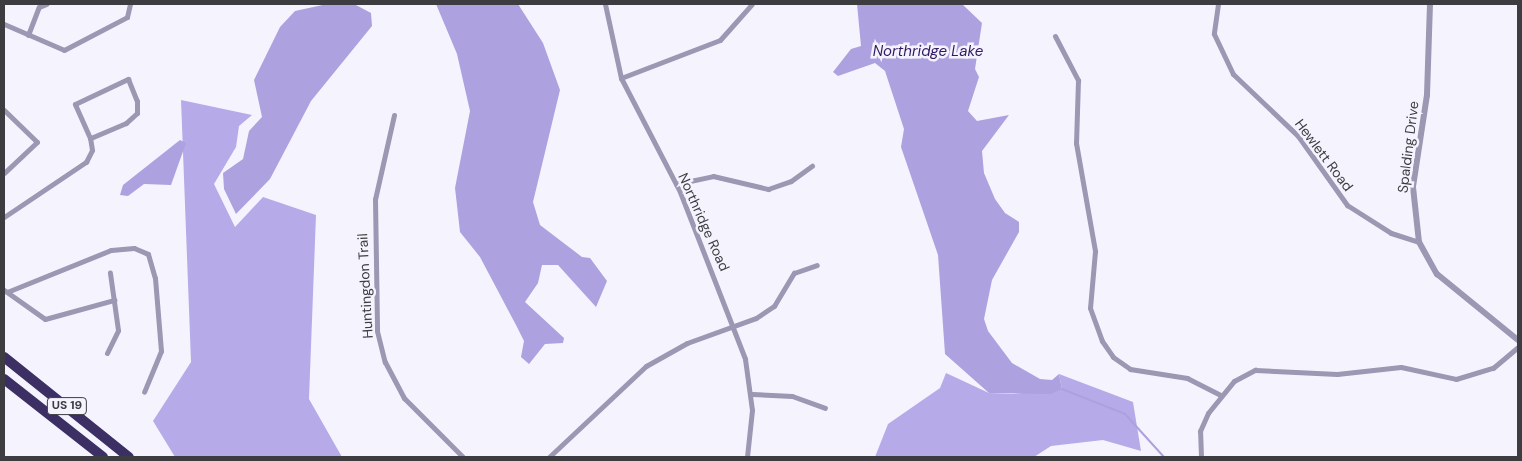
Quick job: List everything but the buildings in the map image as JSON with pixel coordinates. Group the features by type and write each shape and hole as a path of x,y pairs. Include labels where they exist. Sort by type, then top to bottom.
{"highway":[{"name":"US 19","path":"4,357 130,457"},
{"name":"US 19","path":"4,379 103,457"}],"street":[{"path":"28,34 38,7 46,4"},
{"path":"4,24 64,50 127,17 130,4"},
{"name":"Northridge Road","path":"606,4 611,47 621,78 676,184 734,326 752,394 747,457"},
{"path":"621,78 711,45 736,27 752,4"},
{"name":"Hewlett Road","path":"1218,4 1214,34 1233,74 1298,136 1347,205 1392,232 1420,242"},
{"name":"Spalding Drive","path":"1430,4 1427,95 1413,187 1420,242 1438,274 1518,340"},
{"path":"1056,36 1078,80 1076,143 1094,251 1090,308 1102,341 1113,357 1130,369 1188,378 1220,394"},
{"path":"4,216 86,162 92,150 90,138 75,104 128,80 137,101 137,113 126,123 90,138"},
{"path":"4,110 37,142 4,174"},
{"name":"Huntingdon Trail","path":"394,115 375,199 377,331 385,362 404,398 463,457"},
{"path":"676,184 713,176 768,189 791,181 812,166"},
{"path":"5,291 111,250 134,248 148,254 155,278 161,351 144,392"},
{"path":"549,457 646,366 687,343 768,311 794,273 817,266"},
{"path":"107,353 118,330 110,273"},
{"path":"5,291 45,319 114,300"},
{"path":"1201,457 1200,430 1220,394 1243,375 1267,368 1337,374 1401,368 1445,378 1467,378 1493,368 1518,347"},
{"path":"752,394 792,396 825,408"}],"shaded area":[{"path":"181,100 252,115 239,126 236,147 214,184 235,227 263,197 316,215 309,399 342,457 175,457 153,421 191,362"},
{"path":"946,373 989,393 1013,394 1062,389 1059,374 1133,402 1141,451 1103,440 1051,446 1034,457 875,457 888,424 940,388"}],"water":[{"path":"327,4 354,4 371,13 372,26 311,101 270,179 236,214 224,189 223,173 243,159 249,131 262,117 254,80 280,27 295,11"},
{"path":"436,4 518,4 543,43 560,90 533,202 540,225 582,257 590,258 607,281 596,307 558,265 542,265 538,283 525,302 564,338 563,343 545,344 529,364 521,357 524,341 516,325 480,257 460,232 455,188 470,111 457,54"},
{"name":"Northridge Lake","path":"857,4 962,4 982,23 975,69 979,77 968,111 977,121 1009,115 982,151 984,173 995,199 1005,213 1019,222 1019,232 992,280 984,319 988,331 1012,363 1040,379 1052,380 1059,374 1062,389 1051,394 989,393 945,354 938,255 901,147 904,129 885,71 875,63 838,76 833,72 851,49 861,46"},
{"path":"180,140 186,143 171,185 144,184 128,196 120,195 123,185"}],"waterway":[{"path":"1062,389 1125,414 1164,457"}]}
